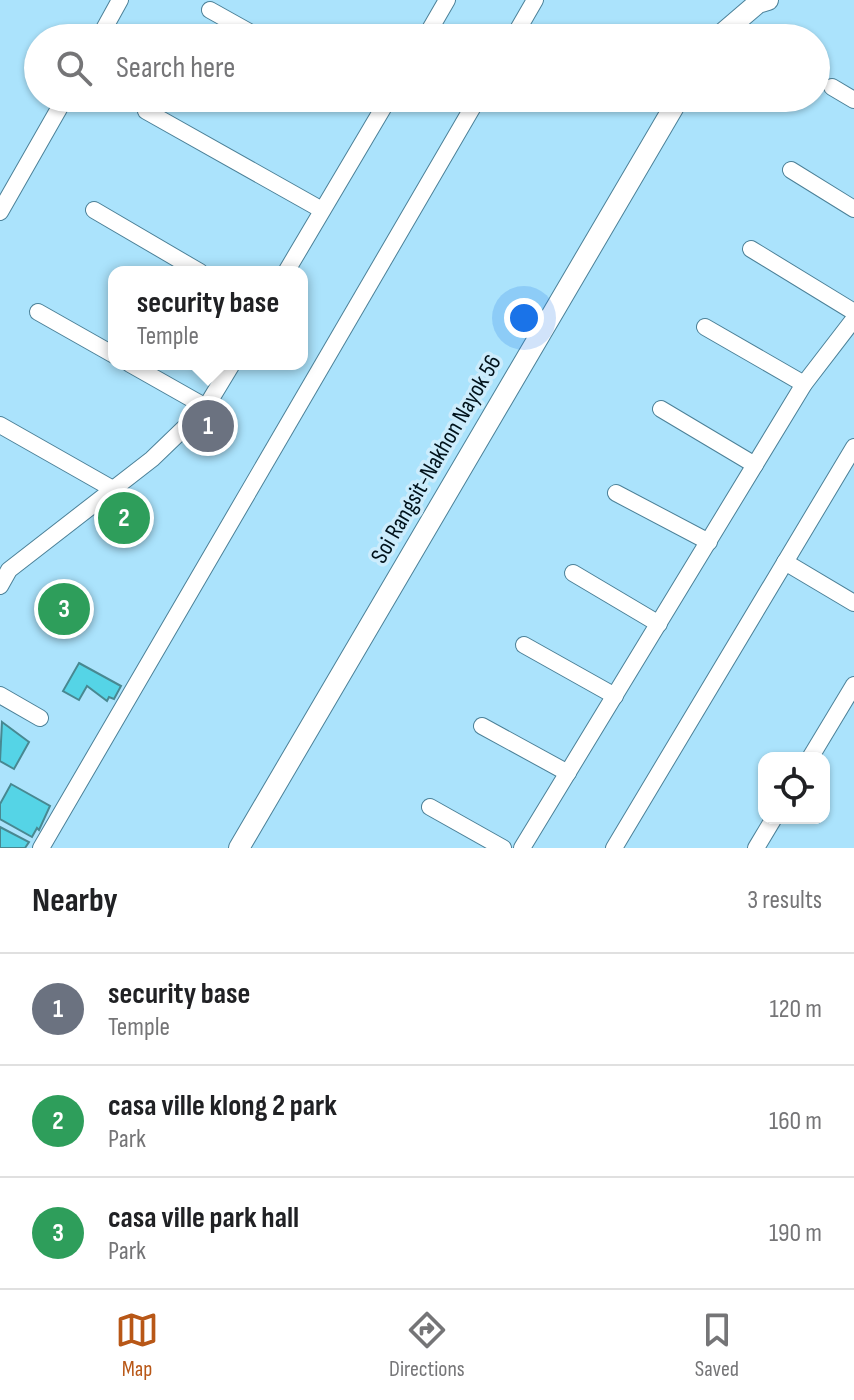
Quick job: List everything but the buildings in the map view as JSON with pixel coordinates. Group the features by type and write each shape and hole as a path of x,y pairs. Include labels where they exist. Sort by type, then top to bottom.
{"street":[{"path":"107,24 120,0"},
{"path":"521,24 535,0"},
{"path":"733,24 758,3 768,0"},
{"path":"432,24 444,1"},
{"path":"210,10 235,24"},
{"path":"832,87 854,100"},
{"path":"0,212 57,112"},
{"path":"148,112 322,210"},
{"path":"289,266 380,112"},
{"path":"41,848 470,112"},
{"name":"Soi Rangsit-Nakhon Nayok 56","path":"239,848 671,112"},
{"path":"791,170 854,209"},
{"path":"94,210 190,266"},
{"path":"751,249 854,312"},
{"path":"38,312 108,352"},
{"path":"522,848 804,384 854,319"},
{"path":"705,327 804,384"},
{"path":"141,370 206,407"},
{"path":"0,586 5,567 152,459 206,407 228,370"},
{"path":"661,409 755,465"},
{"path":"0,425 111,488"},
{"path":"614,848 854,447"},
{"path":"616,493 709,542"},
{"path":"785,562 854,603"},
{"path":"573,573 659,624"},
{"path":"524,645 615,696"},
{"path":"814,752 854,685"},
{"path":"0,695 40,718"},
{"path":"482,726 568,773"},
{"path":"430,807 503,848"},
{"path":"762,846 771,824"}],"place":[{"name":"security base","path":"208,426"},
{"name":"casa ville klong 2 park","path":"124,518"},
{"name":"casa ville park hall","path":"64,609"}]}
